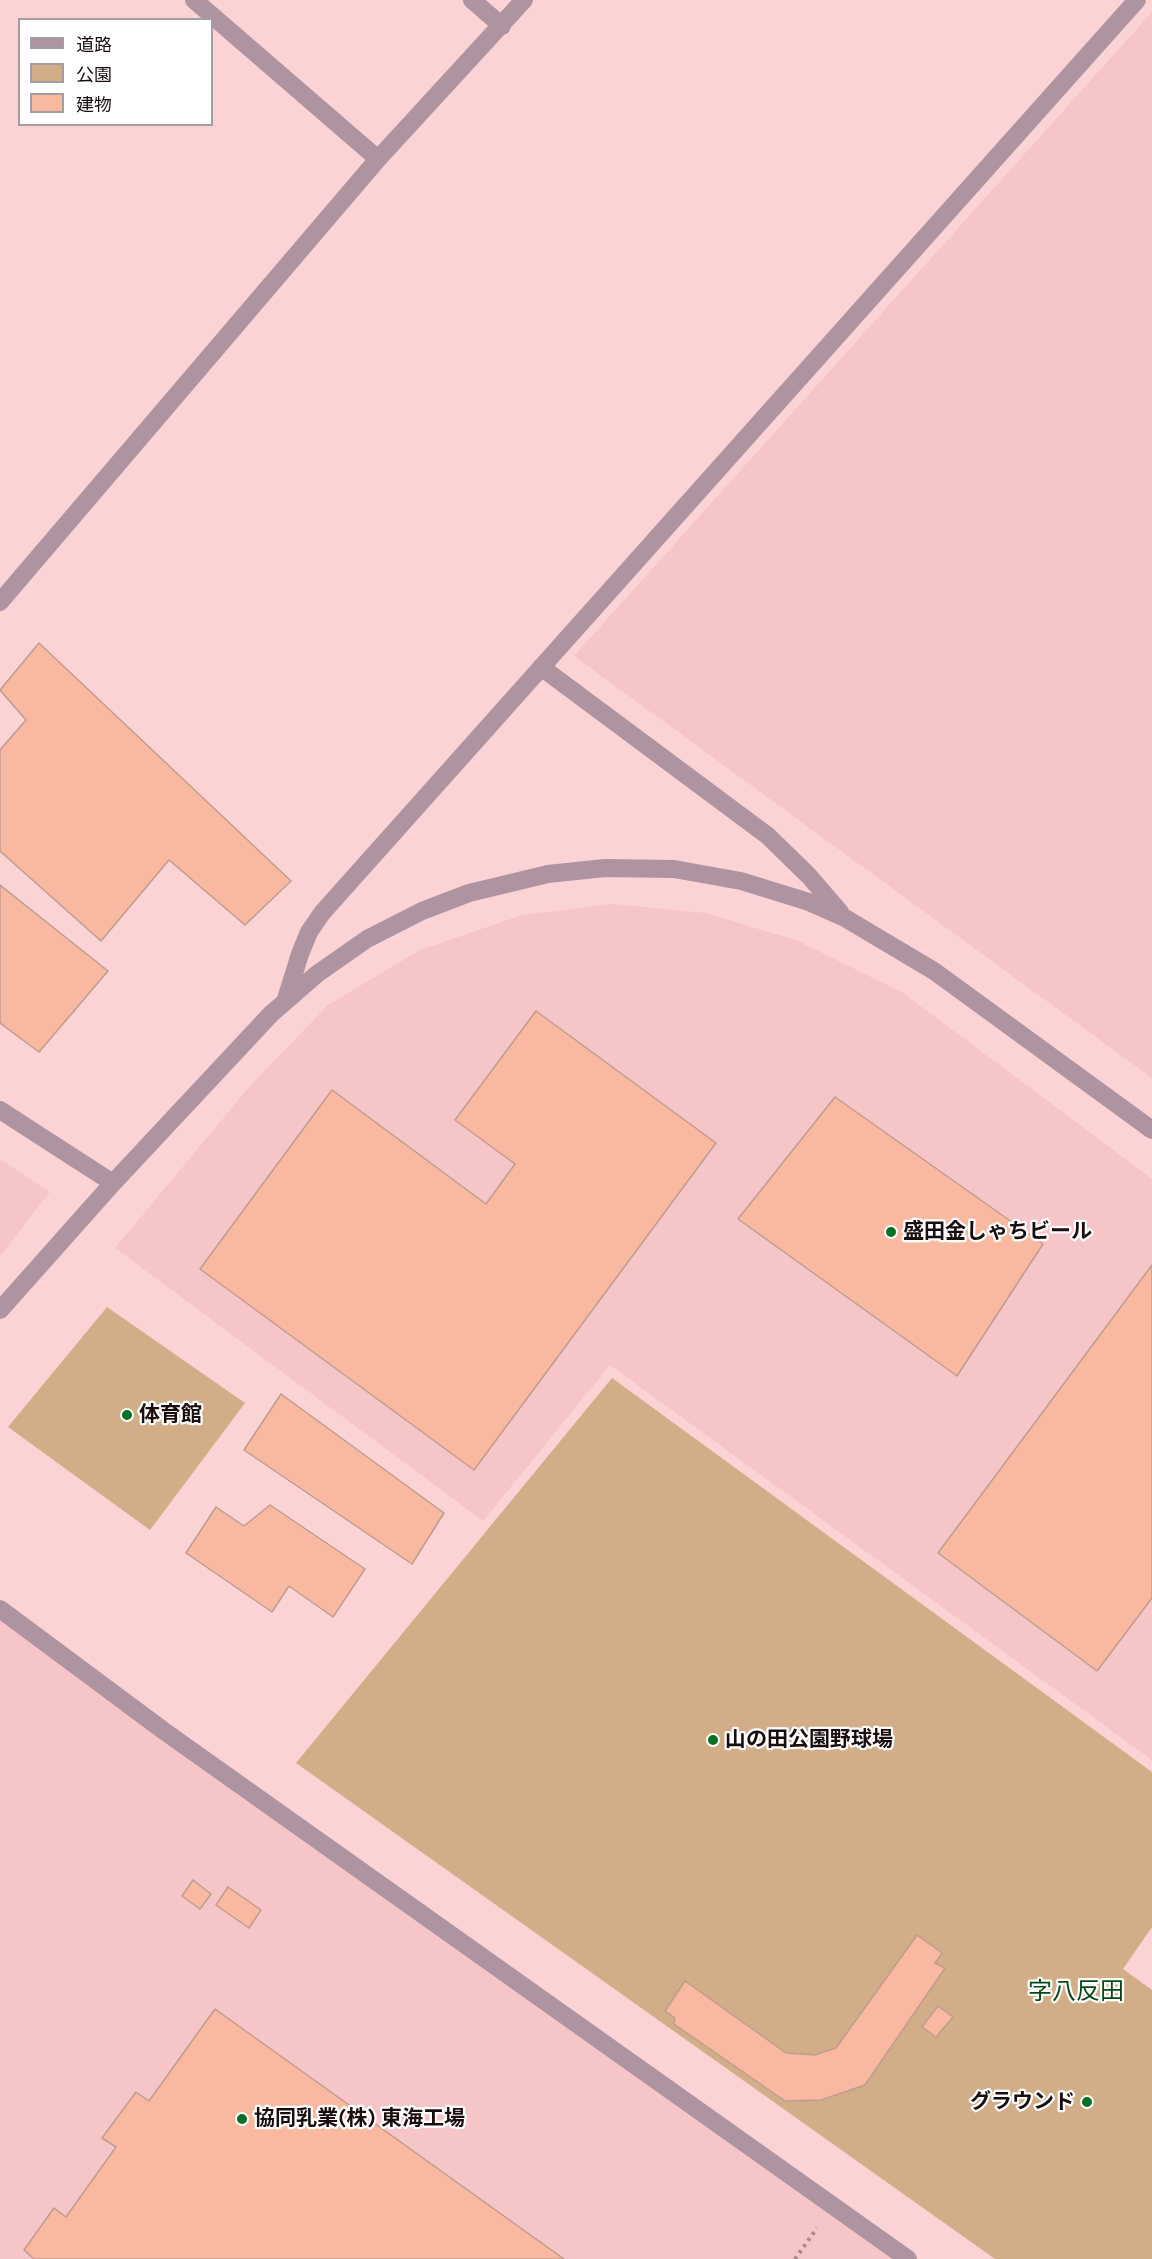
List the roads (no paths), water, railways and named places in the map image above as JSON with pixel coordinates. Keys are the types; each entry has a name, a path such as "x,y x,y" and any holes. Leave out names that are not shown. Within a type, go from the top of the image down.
{"street":[{"path":"194,0 378,159"},
{"path":"472,0 502,26"},
{"path":"0,602 378,159 524,0"},
{"path":"286,1000 300,954 309,933 322,913 1137,0"},
{"path":"541,667 768,836 809,876 845,918"},
{"path":"0,1310 113,1183 286,1000 333,961 402,920 469,892 548,874 627,868 709,873 775,890 845,918 934,971 1152,1130"},
{"path":"0,1110 113,1183"},
{"path":"0,1609 164,1731 908,2259"}],"place":[{"name":"盛田金しゃちビール","path":"891,1232"},
{"name":"体育館","path":"127,1415"},
{"name":"山の田公園野球場","path":"713,1740"},
{"name":"グラウンド","path":"1087,2102"},
{"name":"協同乳業(株) 東海工場","path":"242,2119"}],"district":[{"name":"字八反田","path":"1076,1992"}]}
